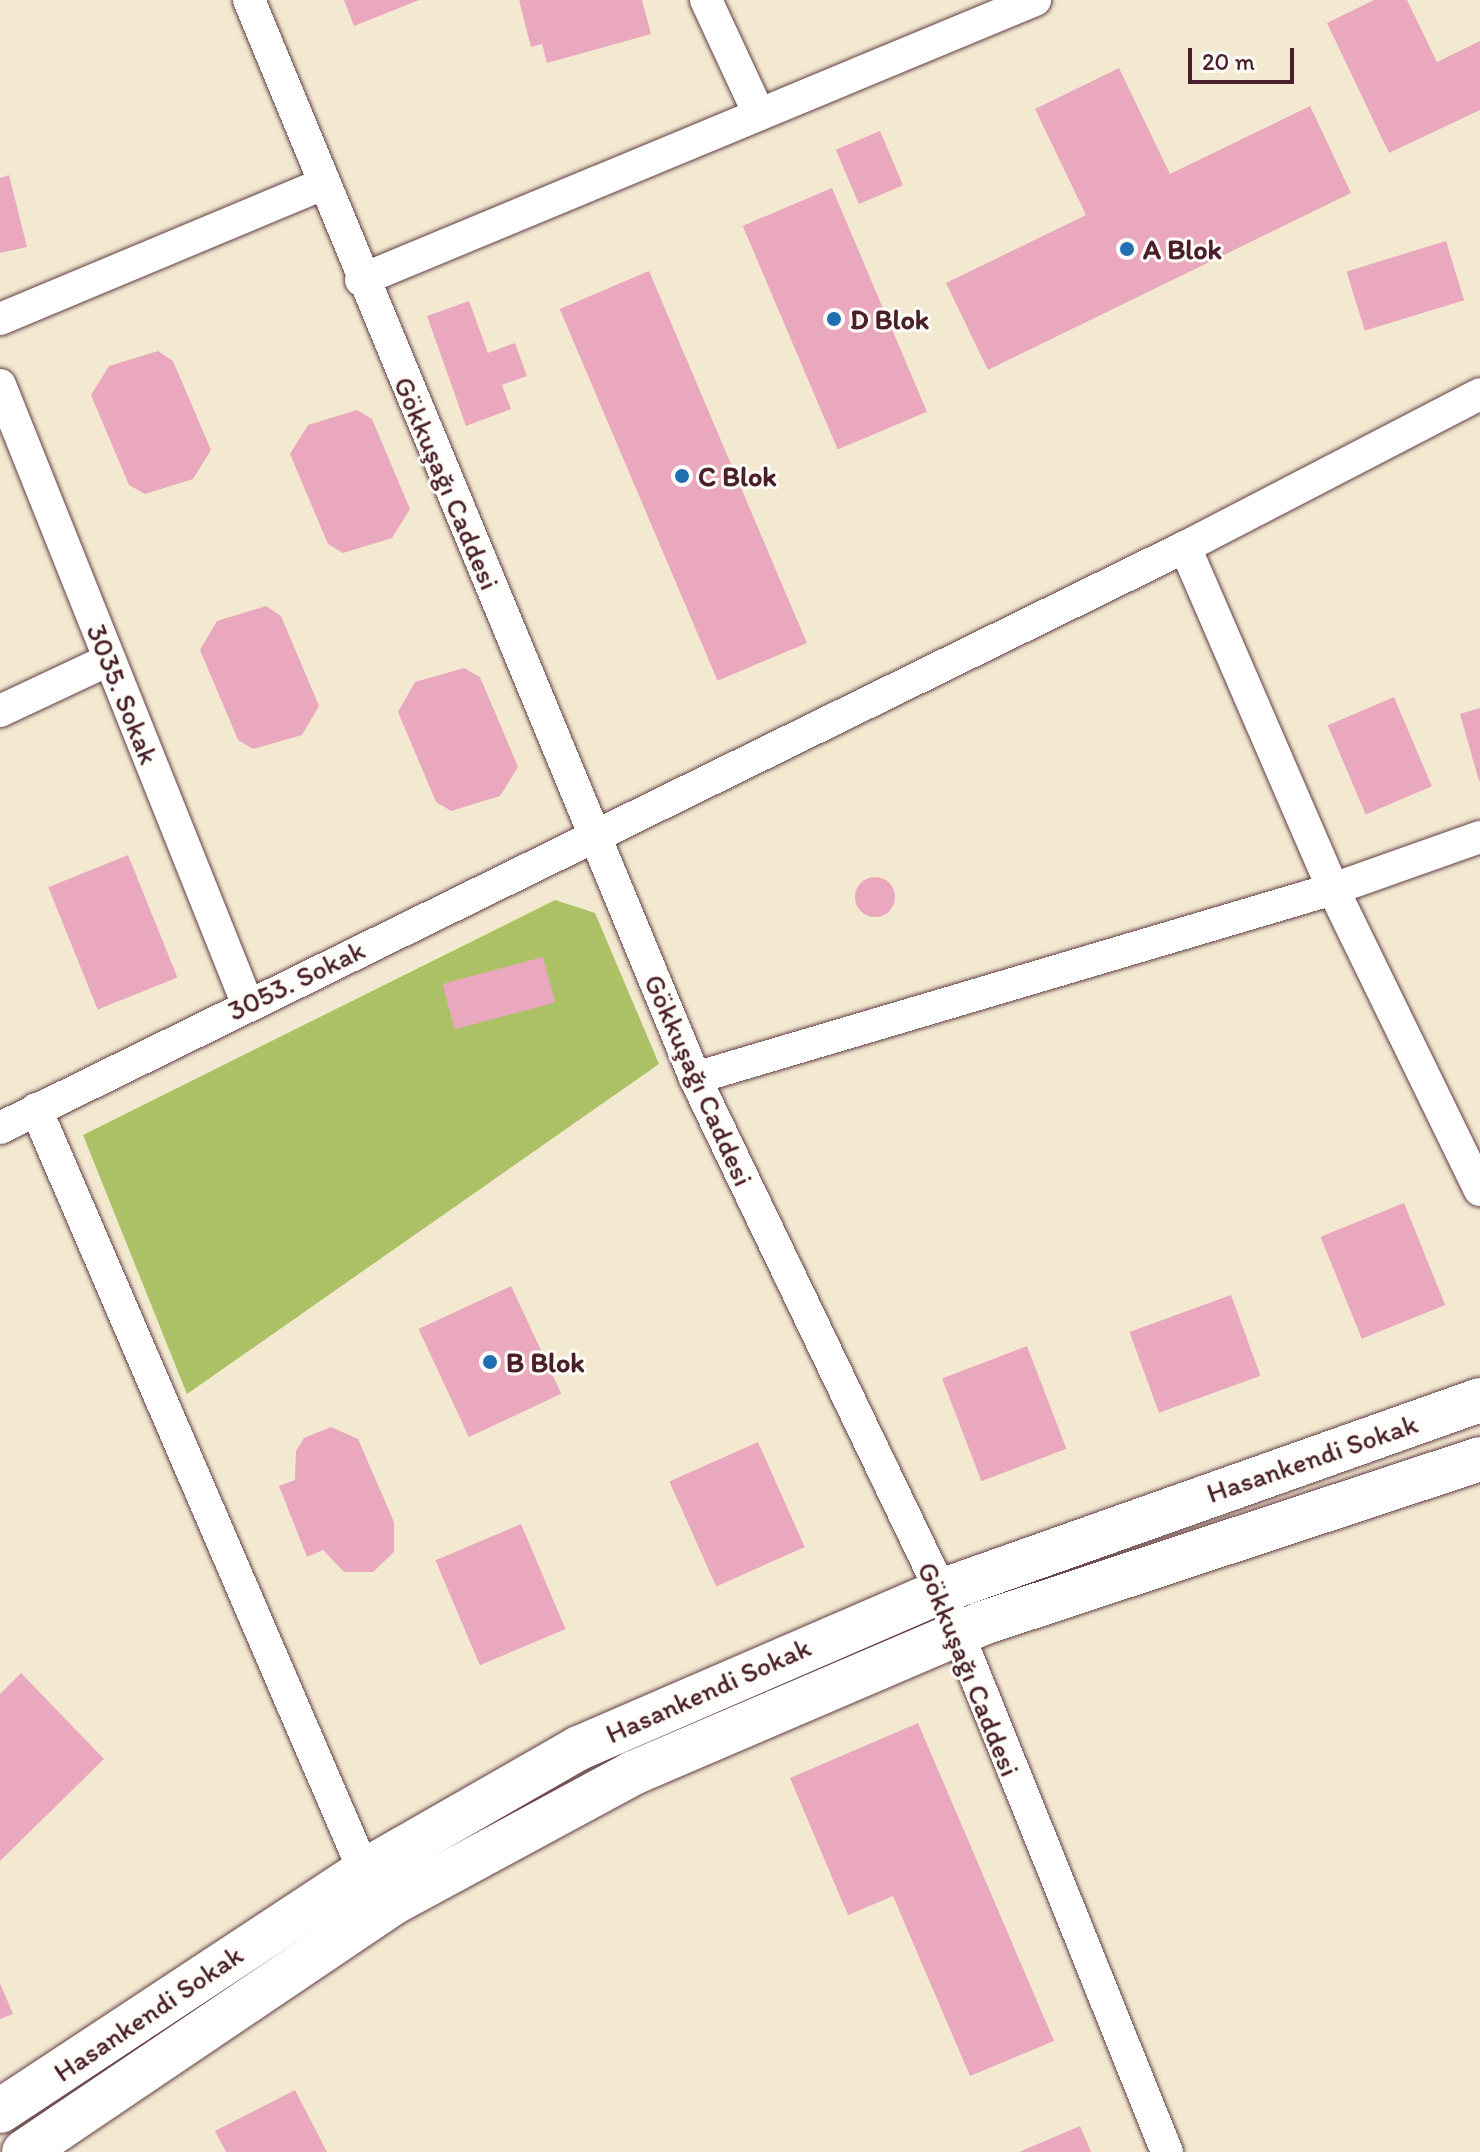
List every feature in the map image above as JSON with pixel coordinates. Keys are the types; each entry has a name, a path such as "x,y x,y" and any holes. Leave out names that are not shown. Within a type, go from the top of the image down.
{"main road":[{"name":"Hasankendi Sokak","path":"0,2111 364,1871 579,1748 941,1591 1480,1400"},
{"name":"Hasankendi Sokak","path":"24,2152 393,1903 531,1823 760,1714 956,1633 1480,1459"}],"street":[{"name":"Gökkuşağı Caddesi","path":"249,0 361,280 695,1078 941,1591 1167,2152"},
{"path":"706,0 758,112"},
{"path":"361,280 758,112 1035,0"},
{"path":"0,319 322,184"},
{"name":"3035. Sokak","path":"0,385 247,1003"},
{"name":"3053. Sokak","path":"0,1128 247,1003 595,838 1185,547 1480,394"},
{"path":"1185,547 1333,889 1480,1190"},
{"path":"0,711 109,660"},
{"path":"695,1078 1333,889 1480,837"},
{"path":"36,1109 364,1871"}],"green space":[{"path":"555,900 595,913 659,1064 187,1394 83,1135"}],"building":[{"path":"344,0 419,0 354,26"},
{"path":"519,0 642,0 651,34 547,63 542,44 531,47"},
{"path":"1374,0 1407,0 1437,62 1480,41 1480,110 1389,153 1327,23"},
{"name":"A Blok","path":"1119,68 1170,174 1310,106 1351,193 988,370 946,283 1086,215 1035,109"},
{"path":"880,131 903,185 859,204 836,150"},
{"path":"9,175 27,247 0,253 0,178"},
{"name":"D Blok","path":"832,188 927,412 838,450 743,226"},
{"path":"1446,241 1464,300 1365,331 1347,271"},
{"name":"C Blok","path":"649,271 807,643 718,681 560,309"},
{"path":"469,301 488,353 515,343 527,376 502,385 511,409 466,426 427,316"},
{"path":"158,351 173,361 211,450 193,479 145,494 129,485 91,395 109,366"},
{"path":"357,410 372,419 410,509 392,538 343,553 328,544 290,454 308,425"},
{"path":"266,606 281,616 319,706 302,735 253,749 238,740 200,650 217,621"},
{"path":"464,668 480,677 518,767 500,796 451,811 436,802 398,712 415,682"},
{"path":"1394,697 1432,786 1366,814 1328,725"},
{"path":"1480,708 1480,781 1479,781 1460,714"},
{"path":"128,855 177,977 98,1010 48,887"},
{"path":"875,877 889,883 895,897 889,911 875,917 861,911 855,897 861,883"},
{"path":"543,957 555,1002 455,1029 443,984"},
{"path":"1404,1203 1445,1305 1362,1339 1321,1237"},
{"name":"B Blok","path":"511,1286 561,1394 469,1437 419,1329"},
{"path":"1231,1295 1260,1376 1159,1413 1130,1332"},
{"path":"1027,1346 1066,1449 981,1481 942,1379"},
{"path":"331,1427 358,1439 394,1522 394,1552 373,1572 344,1572 323,1550 307,1557 279,1486 295,1480 296,1451 304,1438"},
{"path":"758,1442 805,1547 716,1587 669,1481"},
{"path":"521,1524 566,1629 480,1665 435,1560"},
{"path":"21,1673 104,1759 0,1861 0,1694"},
{"path":"918,1723 1054,2041 970,2076 893,1896 848,1915 790,1778"},
{"path":"0,1983 13,2014 0,2019"},
{"path":"295,2090 327,2152 226,2152 215,2131"},
{"path":"1080,2126 1091,2152 1019,2152"}],"place":[{"name":"A Blok","path":"1127,249"},
{"name":"D Blok","path":"834,319"},
{"name":"C Blok","path":"682,476"},
{"name":"B Blok","path":"490,1362"}]}
